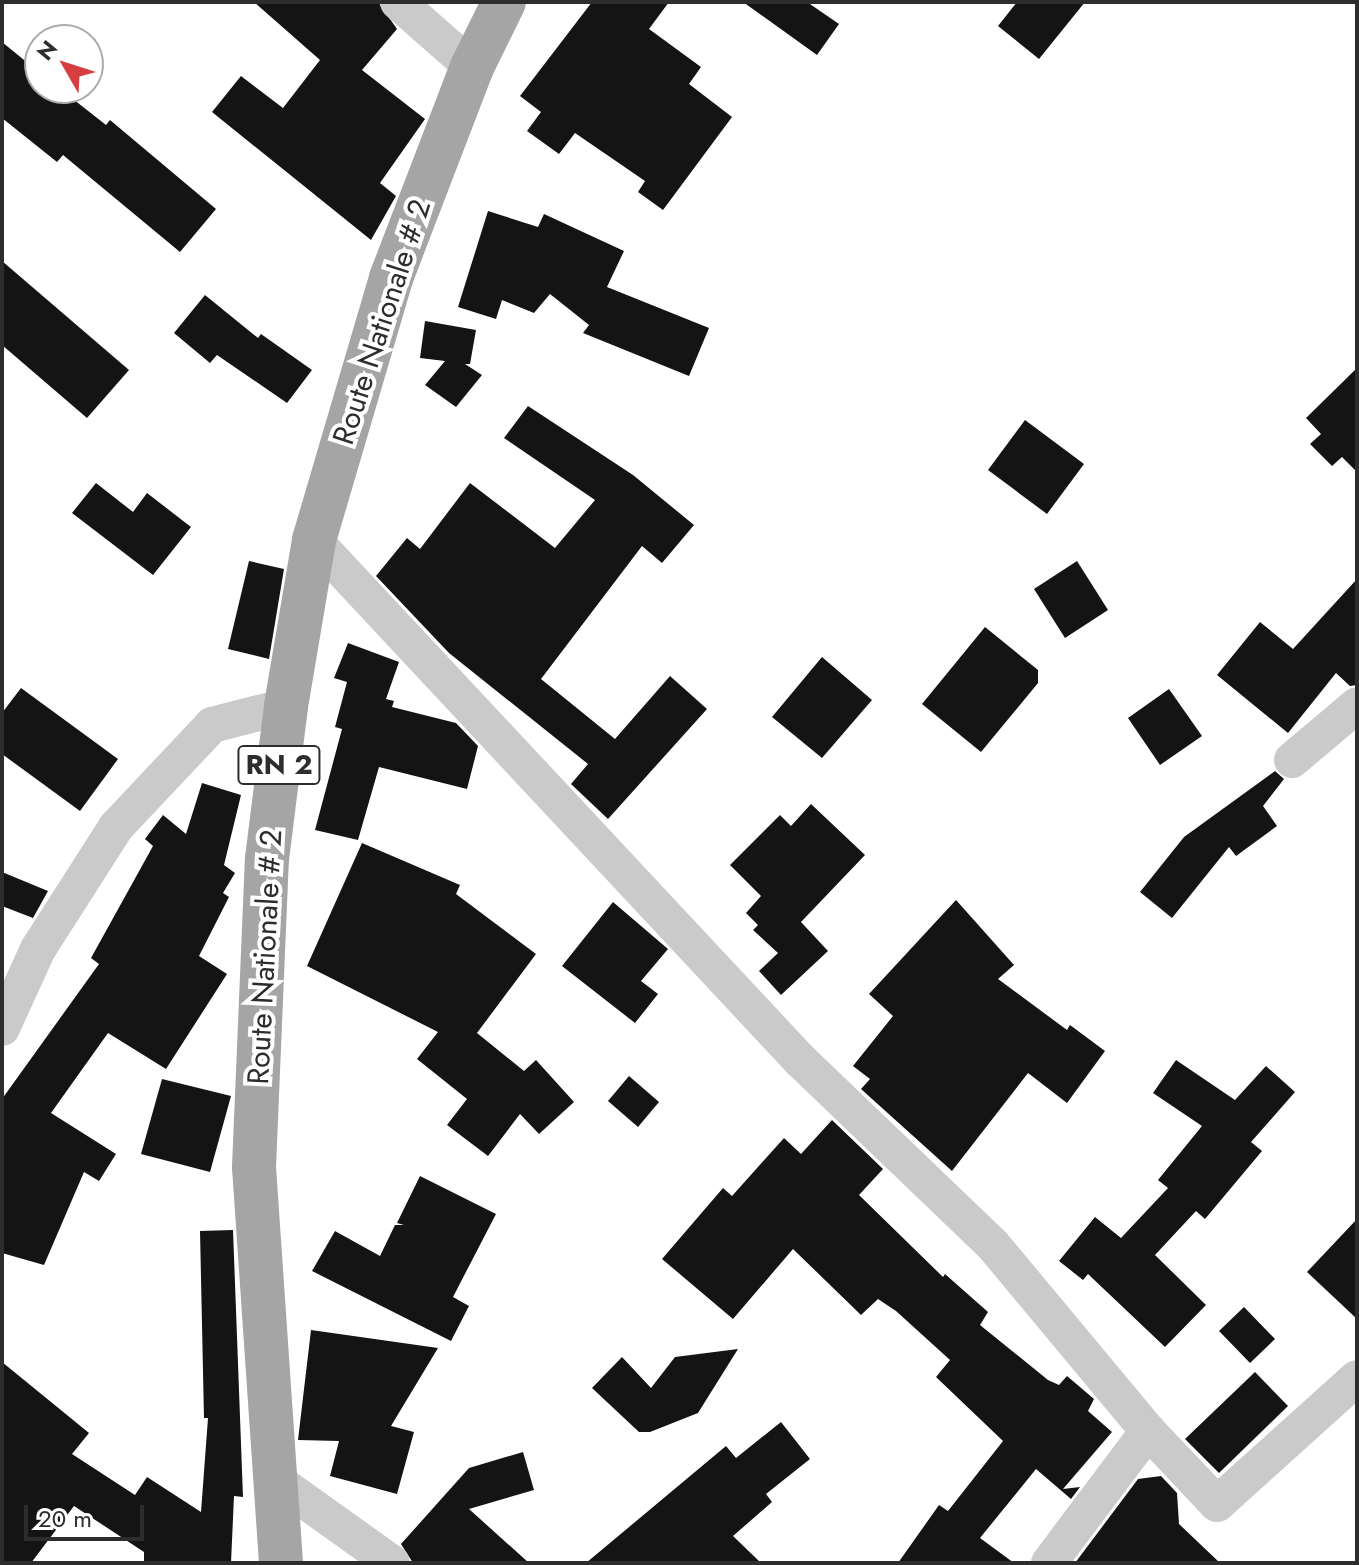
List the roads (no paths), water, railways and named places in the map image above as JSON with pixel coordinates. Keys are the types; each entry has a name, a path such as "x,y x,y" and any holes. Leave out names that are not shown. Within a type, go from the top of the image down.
{"main road":[{"name":"Route Nationale # 2","path":"281,1563 254,1167 267,859 286,706 314,540 391,278 472,67 504,2"}],"street":[{"path":"398,2 472,67"},
{"path":"314,540 800,1060 993,1245 1148,1431 1217,1504 1357,1378"},
{"path":"1292,760 1357,705"},
{"path":"2,1028 38,949 116,827 212,725 286,706"},
{"path":"1049,1563 1148,1431"},
{"path":"277,1481 392,1563"}]}
